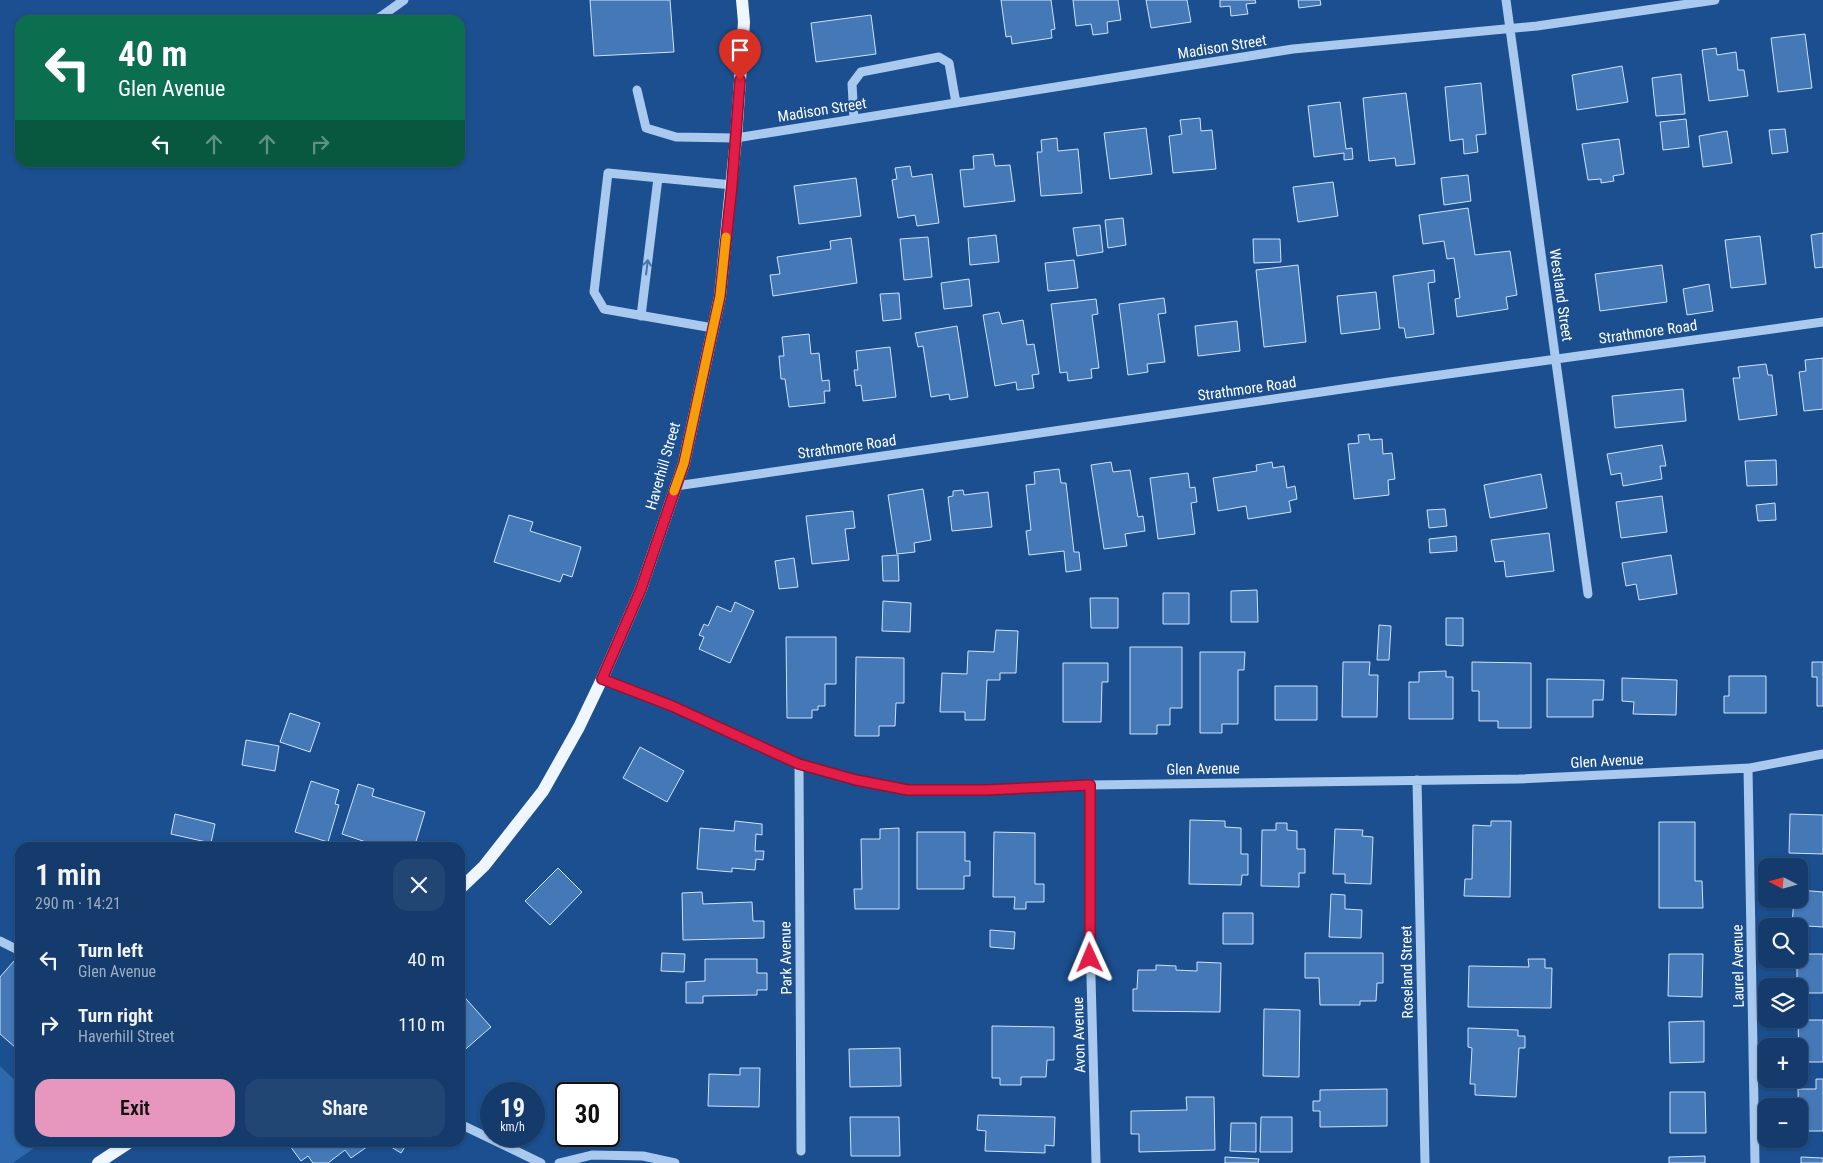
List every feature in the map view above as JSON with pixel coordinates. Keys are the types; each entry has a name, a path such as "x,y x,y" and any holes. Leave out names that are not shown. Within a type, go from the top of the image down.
{"main road":[{"name":"Haverhill Street","path":"465,884 484,866 543,791 579,727 641,589 684,463 720,296 736,138 744,22 742,0"},
{"path":"98,1163 122,1147"}],"street":[{"path":"383,15 404,0"},
{"name":"Westland Street","path":"1506,0 1588,594"},
{"name":"Madison Street","path":"637,90 646,128 676,137 736,138 1292,49 1537,26 1715,0"},
{"path":"854,119 852,84 860,72 939,57 949,62 956,103"},
{"path":"713,328 604,310 594,292 608,173 732,185"},
{"path":"641,316 658,178"},
{"name":"Strathmore Road","path":"676,486 1823,322"},
{"name":"Glen Avenue","path":"602,679 672,706 799,764 856,780 908,790 986,790 1090,785 1519,779 1748,768 1823,754"},
{"name":"Park Avenue","path":"799,764 801,1151"},
{"name":"Laurel Avenue","path":"1748,768 1755,1163"},
{"name":"Roseland Street","path":"1417,780 1425,1163"},
{"name":"Avon Avenue","path":"1090,785 1090,940 1096,1163"},
{"path":"0,941 15,948"},
{"path":"465,1126 541,1163"},
{"path":"559,1163 592,1155 643,1156 675,1163"}],"shaded area":[{"path":"0,1066 15,1080 15,1147 35,1147 13,1163 0,1163"}],"building":[{"path":"590,0 670,0 674,52 594,56"},
{"path":"1001,0 1051,0 1055,29 1051,30 1052,38 1012,44 1011,36 1006,37"},
{"path":"1073,0 1118,0 1121,20 1107,22 1108,33 1093,35 1091,24 1076,26"},
{"path":"1146,0 1187,0 1191,22 1151,28"},
{"path":"1220,0 1255,0 1256,3 1246,4 1248,14 1231,16 1230,6 1220,7"},
{"path":"1298,0 1320,0 1321,5 1299,8"},
{"path":"871,15 876,54 816,62 811,23"},
{"path":"1805,34 1812,88 1778,92 1771,38"},
{"path":"1716,48 1717,55 1736,52 1738,70 1744,70 1748,96 1709,101 1702,50"},
{"path":"1622,66 1628,102 1577,110 1572,75"},
{"path":"1681,74 1685,114 1656,116 1652,78"},
{"path":"1481,83 1486,134 1476,135 1478,152 1464,154 1463,139 1450,141 1445,87"},
{"path":"1406,93 1415,164 1396,166 1395,158 1369,161 1363,98"},
{"path":"1340,102 1346,149 1352,148 1353,159 1344,160 1344,153 1314,157 1308,106"},
{"path":"1200,118 1201,131 1212,130 1216,169 1173,173 1169,136 1182,134 1180,120"},
{"path":"1686,119 1689,147 1663,150 1660,122"},
{"path":"1146,128 1152,174 1110,179 1104,133"},
{"path":"1785,129 1788,152 1772,154 1769,130"},
{"path":"1727,131 1732,163 1703,167 1699,136"},
{"path":"1057,138 1058,151 1078,149 1082,193 1041,196 1037,152 1042,152 1041,140"},
{"path":"1619,139 1624,174 1613,176 1614,181 1601,183 1601,179 1588,180 1582,144"},
{"path":"993,154 995,166 1010,165 1015,201 964,207 960,170 974,169 973,156"},
{"path":"910,166 912,177 932,174 939,223 917,226 915,215 898,218 892,180 897,179 895,168"},
{"path":"1468,175 1471,201 1444,205 1441,178"},
{"path":"856,178 861,216 799,224 794,186"},
{"path":"1333,182 1338,216 1298,222 1293,187"},
{"path":"1468,208 1475,255 1510,251 1517,295 1506,297 1508,309 1457,317 1455,299 1460,298 1454,258 1447,259 1444,241 1423,244 1419,215"},
{"path":"1123,218 1126,245 1108,248 1105,220"},
{"path":"1100,225 1103,252 1077,256 1073,228"},
{"path":"1823,233 1823,267 1815,268 1811,235"},
{"path":"996,235 999,262 970,265 968,238"},
{"path":"1760,236 1766,284 1731,288 1725,240"},
{"path":"928,237 932,277 904,280 900,239"},
{"path":"851,238 857,283 773,296 770,275 780,274 777,257 831,249 830,241"},
{"path":"1253,239 1280,239 1281,262 1254,263"},
{"path":"1074,260 1078,288 1048,291 1045,263"},
{"path":"1298,265 1306,342 1264,347 1256,270"},
{"path":"1662,265 1667,302 1600,311 1595,274"},
{"path":"1434,270 1435,282 1428,283 1434,334 1406,338 1404,328 1399,328 1393,276"},
{"path":"969,279 972,306 944,309 941,283"},
{"path":"1709,284 1713,311 1687,315 1683,289"},
{"path":"1376,292 1380,329 1341,334 1337,296"},
{"path":"899,293 901,319 883,321 880,294"},
{"path":"1164,298 1166,313 1158,314 1165,362 1147,364 1148,372 1128,375 1119,304"},
{"path":"1096,299 1098,314 1092,315 1099,368 1091,369 1092,378 1068,381 1067,372 1060,373 1051,304"},
{"path":"999,312 1002,324 1023,320 1027,345 1034,344 1039,374 1032,375 1034,388 1017,390 1016,382 995,386 983,315"},
{"path":"1237,321 1240,351 1198,356 1195,326"},
{"path":"957,326 968,397 950,400 949,394 931,397 923,346 918,347 915,333"},
{"path":"809,334 811,354 819,353 822,381 829,380 830,391 824,391 825,403 789,407 785,379 781,379 779,356 784,356 782,337"},
{"path":"890,347 896,397 863,401 861,385 856,386 854,370 858,370 856,351"},
{"path":"1823,358 1823,409 1804,411 1799,372 1806,371 1805,360"},
{"path":"1766,364 1768,375 1772,375 1777,415 1739,420 1733,378 1740,378 1738,367"},
{"path":"1683,389 1686,421 1615,428 1612,396"},
{"path":"1369,434 1370,440 1382,439 1383,454 1392,453 1395,479 1388,480 1389,495 1354,499 1348,444 1359,443 1358,435"},
{"path":"1662,445 1666,466 1660,466 1662,479 1623,486 1621,473 1611,475 1607,454"},
{"path":"1776,460 1777,485 1747,486 1745,461"},
{"path":"1111,462 1113,472 1130,470 1138,517 1143,516 1145,531 1125,534 1127,546 1104,549 1091,465"},
{"path":"1272,462 1273,468 1284,466 1287,488 1295,486 1297,499 1289,501 1291,512 1248,519 1246,506 1218,511 1213,478 1257,471 1256,465"},
{"path":"1059,469 1061,483 1066,483 1074,552 1079,552 1081,570 1066,572 1064,551 1029,555 1026,531 1031,530 1026,485 1035,484 1034,472"},
{"path":"1188,473 1190,488 1195,487 1197,502 1191,503 1195,534 1158,539 1150,478"},
{"path":"1541,474 1547,508 1490,518 1484,485"},
{"path":"923,489 931,540 914,543 915,552 897,554 888,495"},
{"path":"963,490 964,495 988,492 992,527 952,531 948,497 953,496 953,491"},
{"path":"1662,496 1667,532 1621,538 1616,502"},
{"path":"1775,503 1776,520 1758,521 1756,505"},
{"path":"1445,509 1447,526 1429,528 1427,510"},
{"path":"853,511 855,528 845,529 849,560 812,564 806,516"},
{"path":"509,515 533,522 530,531 581,547 572,577 563,574 560,582 494,562"},
{"path":"1549,533 1554,571 1506,577 1504,561 1495,562 1491,540"},
{"path":"1456,536 1457,551 1430,553 1429,539"},
{"path":"898,555 899,581 883,581 882,556"},
{"path":"1671,555 1677,594 1639,600 1636,584 1626,586 1622,563"},
{"path":"794,558 798,587 779,589 775,561"},
{"path":"1257,590 1258,622 1231,622 1231,591"},
{"path":"1163,593 1189,593 1189,624 1163,624"},
{"path":"1090,598 1118,598 1118,628 1091,628"},
{"path":"883,601 911,603 910,632 882,631"},
{"path":"735,602 754,611 730,663 699,649 704,637 699,635 704,624 708,626 717,606 731,612"},
{"path":"1446,618 1463,618 1463,646 1446,645"},
{"path":"1379,625 1391,626 1389,660 1377,660"},
{"path":"996,630 1018,631 1016,673 1000,673 1000,680 987,680 985,720 965,720 965,712 940,712 942,673 967,674 968,651 994,652"},
{"path":"786,637 836,637 836,684 825,684 825,706 818,706 818,710 812,710 812,718 787,718"},
{"path":"1130,647 1182,647 1182,708 1170,708 1170,725 1157,725 1157,734 1130,734"},
{"path":"1200,652 1245,652 1244,670 1238,670 1238,724 1222,724 1222,733 1200,733"},
{"path":"856,657 904,658 904,703 896,703 895,726 879,726 879,736 855,736"},
{"path":"1343,662 1370,662 1369,675 1378,675 1377,717 1342,717"},
{"path":"1472,662 1531,663 1531,728 1498,728 1498,721 1479,721 1479,691 1472,691"},
{"path":"1812,662 1823,662 1823,706 1817,706 1817,677 1812,677"},
{"path":"1063,663 1108,663 1108,682 1102,682 1101,722 1063,722"},
{"path":"1446,671 1446,677 1453,677 1453,719 1409,719 1409,682 1419,682 1419,672"},
{"path":"1729,676 1766,676 1766,713 1724,713 1724,696 1729,696"},
{"path":"1622,678 1677,680 1676,715 1633,714 1634,702 1622,701"},
{"path":"1547,679 1604,680 1603,700 1593,700 1593,717 1547,717"},
{"path":"1275,686 1317,686 1317,720 1275,720"},
{"path":"290,713 320,723 310,752 280,742"},
{"path":"246,740 279,746 275,771 242,765"},
{"path":"640,747 684,771 667,802 623,778"},
{"path":"311,781 339,790 335,804 339,805 328,842 295,832"},
{"path":"358,784 374,789 372,796 425,812 416,842 366,842 342,834"},
{"path":"175,814 215,824 211,842 171,834"},
{"path":"1790,814 1823,815 1823,854 1789,853"},
{"path":"1190,820 1225,821 1225,827 1241,828 1241,854 1248,854 1248,875 1242,875 1241,885 1189,884"},
{"path":"735,821 762,824 762,835 756,834 755,851 764,851 763,860 756,859 755,870 732,868 732,872 697,869 700,828 734,831"},
{"path":"1491,821 1511,821 1510,897 1464,896 1465,879 1472,879 1473,825 1491,826"},
{"path":"1659,822 1695,822 1695,881 1702,881 1703,908 1659,908"},
{"path":"1276,823 1287,823 1287,830 1297,831 1297,849 1305,849 1305,873 1299,873 1299,887 1261,886 1262,830 1276,830"},
{"path":"899,828 899,909 855,909 854,889 862,889 861,839 880,839 880,829"},
{"path":"1335,829 1363,830 1362,836 1373,837 1371,884 1345,883 1345,874 1333,874"},
{"path":"917,832 965,832 965,861 970,861 970,876 964,876 964,889 917,889"},
{"path":"994,832 1035,833 1035,884 1044,884 1044,902 1026,902 1026,909 1014,909 1015,897 993,897"},
{"path":"558,868 582,892 550,925 525,901"},
{"path":"1808,891 1823,892 1823,927 1808,926 1808,918 1793,918 1793,908 1808,908"},
{"path":"702,892 703,904 752,902 753,921 764,921 764,938 683,940 682,893"},
{"path":"1331,894 1345,895 1345,909 1362,910 1361,938 1329,937"},
{"path":"1223,913 1253,913 1253,944 1223,944"},
{"path":"990,930 1015,932 1014,949 990,947"},
{"path":"662,953 685,954 684,972 661,971"},
{"path":"1305,953 1383,953 1383,983 1377,983 1376,1001 1360,1001 1360,1005 1320,1005 1319,978 1305,978"},
{"path":"1669,954 1703,954 1702,997 1668,996"},
{"path":"1808,954 1823,954 1823,993 1808,993 1808,978 1797,978 1797,968 1808,968"},
{"path":"705,959 757,959 757,973 767,973 767,990 757,990 757,995 703,996 703,1003 686,1003 686,982 705,981"},
{"path":"1528,959 1545,959 1545,968 1552,968 1551,1008 1468,1007 1469,966 1529,967"},
{"path":"15,962 15,1047 0,1034 0,977"},
{"path":"1197,962 1221,963 1220,1012 1133,1011 1133,989 1137,989 1138,970 1156,970 1156,965 1176,966 1176,970 1197,971"},
{"path":"465,998 491,1027 465,1050"},
{"path":"1264,1009 1300,1010 1299,1077 1263,1076"},
{"path":"1808,1020 1823,1020 1823,1062 1808,1062 1808,1038 1798,1038 1798,1028 1808,1028"},
{"path":"1704,1021 1704,1062 1670,1063 1669,1022"},
{"path":"992,1026 1054,1027 1054,1060 1047,1060 1046,1077 1021,1077 1021,1085 1000,1085 1000,1078 992,1078"},
{"path":"1468,1028 1518,1030 1518,1036 1525,1036 1525,1048 1519,1048 1516,1097 1475,1095 1475,1084 1470,1084 1472,1048 1468,1047"},
{"path":"900,1048 901,1086 850,1087 849,1049"},
{"path":"740,1068 760,1068 759,1107 708,1106 709,1074 740,1075"},
{"path":"1816,1079 1823,1079 1823,1131 1808,1131 1808,1098 1798,1098 1798,1089 1816,1089"},
{"path":"1387,1089 1387,1126 1320,1127 1320,1111 1313,1111 1313,1101 1320,1101 1320,1090"},
{"path":"1670,1092 1705,1092 1706,1133 1670,1133"},
{"path":"1186,1097 1214,1097 1215,1150 1139,1152 1139,1134 1131,1134 1131,1111 1187,1110"},
{"path":"978,1115 1055,1117 1054,1146 1045,1145 1045,1153 985,1151 986,1131 977,1130"},
{"path":"850,1117 899,1117 900,1156 851,1156"},
{"path":"1261,1117 1292,1117 1292,1152 1260,1152"},
{"path":"1231,1123 1256,1123 1256,1152 1230,1151"},
{"path":"291,1147 367,1147 351,1158 345,1150 328,1163 313,1163 308,1156 301,1161"},
{"path":"391,1147 405,1147 401,1153"},
{"path":"1705,1156 1705,1163 1669,1163 1669,1157"},
{"path":"1225,1157 1259,1159 1258,1163 1225,1163"},
{"path":"1801,1157 1823,1158 1823,1163 1801,1163"}],"slow traffic":[{"path":"674,491 684,463 720,296 726,237"}],"route":[{"path":"740,80 732,185 720,296 684,463 641,589 602,679 672,706 799,764 856,780 908,790 986,790 1090,785 1090,958"}]}
